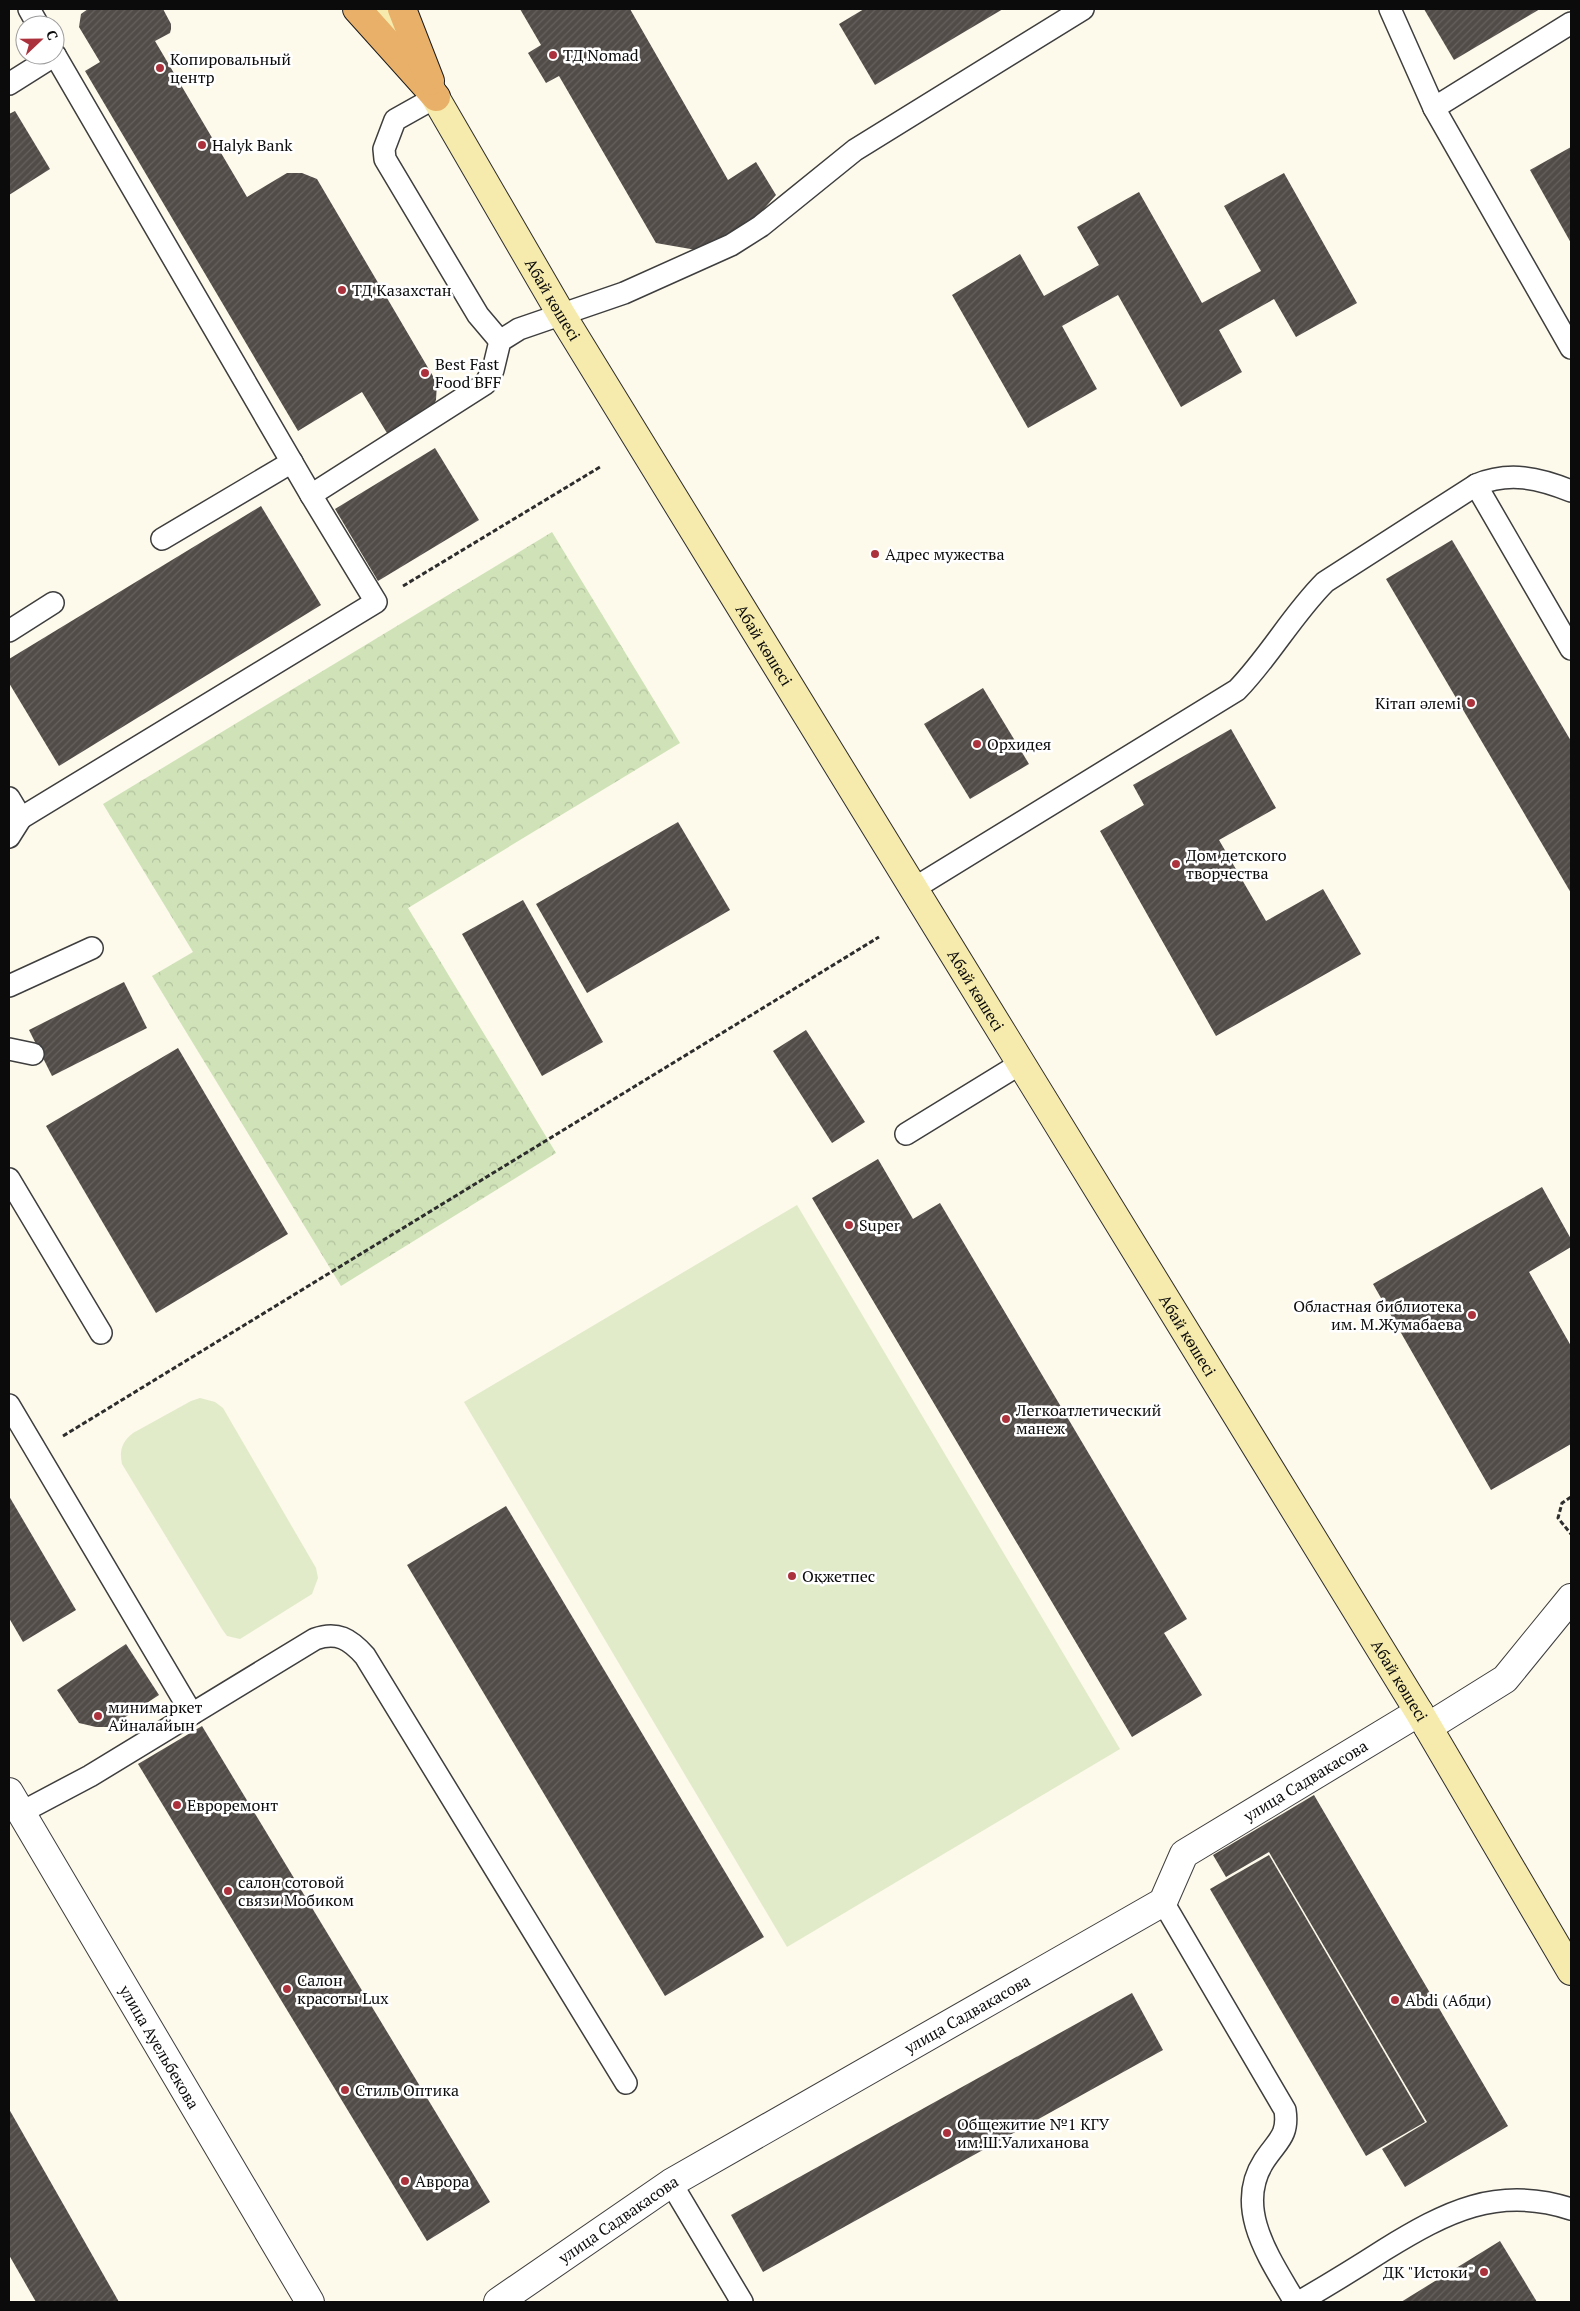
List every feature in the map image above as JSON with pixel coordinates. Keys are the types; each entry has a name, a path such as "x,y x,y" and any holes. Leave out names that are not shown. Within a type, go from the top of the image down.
{"highway":[{"path":"357,9 436,97"},
{"path":"402,9 436,97"}],"main road":[{"name":"Абай көшесі","path":"384,9 561,314 1424,1719 1571,1971"}],"street":[{"name":"улица Садвакасова","path":"498,2302 671,2183 1163,1902 1184,1854 1424,1719 1505,1679 1571,1598"},
{"name":"улица Ауельбекова","path":"15,1802 310,2302"}],"lane":[{"path":"311,495 485,384 493,370 500,341 518,329 624,293 731,245 761,226 855,150 1083,9"},
{"path":"1390,9 1434,108 1571,348"},
{"path":"1434,108 1571,24"},
{"path":"9,84 39,65"},
{"path":"9,838 20,818 376,602 311,495 61,65"},
{"path":"436,97 396,120 384,149 385,159 478,315 500,341"},
{"path":"162,539 292,462"},
{"path":"913,889 1238,690 1259,668 1306,601 1325,582 1476,485 1490,479 1527,477 1571,491"},
{"path":"1476,485 1571,649"},
{"path":"9,630 53,603"},
{"path":"9,798 20,818"},
{"path":"9,986 92,948"},
{"path":"9,1049 33,1054"},
{"path":"906,1134 1020,1064"},
{"path":"9,1179 100,1333"},
{"path":"9,1405 192,1714"},
{"path":"15,1802 90,1776 315,1639 328,1634 342,1636 355,1644 365,1656 626,2083"},
{"path":"1163,1902 1285,2110 1287,2123 1283,2136 1264,2160 1255,2177 1252,2196 1253,2215 1260,2238 1295,2302"},
{"path":"671,2183 742,2302"},
{"path":"1299,2302 1426,2224 1448,2213 1489,2201 1508,2200 1541,2202 1571,2209"}],"path":[{"path":"376,602 600,467"},
{"path":"37,1452 879,937"},
{"path":"1571,1497 1562,1502 1558,1518 1571,1534"}],"green space":[{"path":"552,532 680,743 408,908 556,1153 341,1286 152,976 193,952 103,804"},
{"name":"Оқжетпес","path":"797,1205 1120,1749 787,1947 464,1402"},
{"path":"200,1398 215,1402 223,1408 316,1568 318,1578 312,1594 240,1639 227,1636 222,1629 122,1464 121,1459 122,1447 133,1433 191,1401"}],"building":[{"path":"88,9 163,9 171,24 170,33 155,41 247,197 287,173 302,173 317,179 437,383 436,400 429,414 390,438 362,392 298,431 85,71 100,62 79,27 81,14"},
{"path":"520,9 630,9 728,180 756,162 776,195 748,227 702,251 656,243 559,76 546,83 528,53 541,45"},
{"path":"864,9 1003,9 875,85 839,24"},
{"path":"1424,9 1540,9 1454,60"},
{"path":"15,111 50,169 9,195 9,114"},
{"path":"1571,147 1571,243 1530,170"},
{"path":"1284,173 1357,303 1296,337 1274,299 1219,330 1242,372 1181,407 1118,295 1062,326 1097,389 1028,428 952,295 1020,254 1044,296 1099,265 1077,227 1139,192 1202,303 1261,271 1224,206"},
{"path":"435,448 479,520 378,581 335,509"},
{"path":"261,506 321,605 59,766 9,683 9,659"},
{"path":"1452,540 1571,741 1571,893 1386,579"},
{"name":"Орхидея","path":"983,688 1029,764 970,799 924,724"},
{"name":"Дом детского творчества","path":"1231,729 1276,808 1219,840 1266,921 1323,889 1361,954 1216,1036 1100,831 1144,805 1133,785"},
{"path":"678,822 730,910 587,993 536,904"},
{"path":"523,900 603,1042 542,1076 462,934"},
{"path":"124,982 147,1028 52,1076 29,1030"},
{"path":"806,1030 865,1122 832,1143 773,1051"},
{"path":"178,1048 288,1234 156,1313 46,1126"},
{"name":"Легкоатлетический манеж","path":"878,1159 913,1219 940,1203 1187,1619 1164,1633 1202,1695 1132,1737 812,1198"},
{"name":"Областная библиотека им. М.Жумабаева","path":"1542,1187 1571,1239 1571,1247 1529,1272 1571,1346 1571,1444 1491,1490 1373,1284"},
{"path":"9,1496 76,1610 23,1642 9,1618"},
{"path":"506,1506 764,1937 665,1996 407,1565"},
{"path":"126,1644 159,1695 110,1727 96,1727 79,1723 57,1690"},
{"path":"202,1726 490,2202 427,2241 138,1764"},
{"name":"Abdi (Абди)","path":"1314,1795 1508,2126 1405,2187 1382,2149 1427,2122 1269,1852 1226,1877 1213,1855"},
{"path":"1269,1855 1425,2122 1366,2156 1210,1889"},
{"name":"Общежитие №1 КГУ им.Ш.Уалиханова","path":"1132,1993 1163,2050 763,2272 731,2215"},
{"path":"9,2109 119,2302 36,2302 9,2255"},
{"name":"ДК \"Истоки\"","path":"1500,2241 1537,2302 1401,2302"}],"place":[{"name":"ТД Nomad","path":"553,55"},
{"name":"Копировальный центр","path":"160,68"},
{"name":"Halyk Bank","path":"202,145"},
{"name":"ТД Казахстан","path":"342,290"},
{"name":"Best Fast Food BFF","path":"425,373"},
{"name":"Адрес мужества","path":"875,554"},
{"name":"Кітап әлемі","path":"1471,703"},
{"name":"Орхидея","path":"977,744"},
{"name":"Дом детского творчества","path":"1176,864"},
{"name":"Super","path":"849,1225"},
{"name":"Областная библиотека им. М.Жумабаева","path":"1472,1315"},
{"name":"Легкоатлетический манеж","path":"1006,1419"},
{"name":"Оқжетпес","path":"792,1576"},
{"name":"минимаркет Айналайын","path":"98,1716"},
{"name":"Евроремонт","path":"177,1805"},
{"name":"салон сотовой связи Мобиком","path":"228,1891"},
{"name":"Салон красоты Lux","path":"287,1989"},
{"name":"Abdi (Абди)","path":"1395,2000"},
{"name":"Стиль Оптика","path":"345,2090"},
{"name":"Общежитие №1 КГУ им.Ш.Уалиханова","path":"947,2133"},
{"name":"Аврора","path":"405,2181"},
{"name":"ДК \"Истоки\"","path":"1484,2272"}]}
